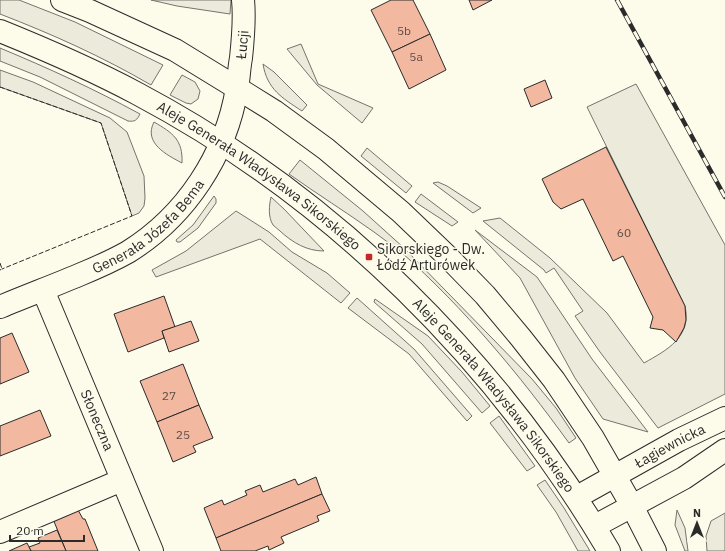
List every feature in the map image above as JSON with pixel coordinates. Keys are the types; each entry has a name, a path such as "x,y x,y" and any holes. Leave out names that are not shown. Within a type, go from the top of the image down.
{"main road":[{"path":"62,0 90,11 175,50 237,88 292,124 350,169 401,212 449,258 503,316 554,380 593,438 632,506 655,551"},
{"name":"Łucji","path":"237,88 242,40 243,0"},
{"name":"Aleje Generała Władysława Sikorskiego","path":"0,31 58,55 140,95 221,144 272,178 327,220 411,296 465,352 501,394 543,449 595,526"},
{"name":"Generała Józefa Bema","path":"0,307 109,262 153,235 174,216 192,195 221,144 226,132 237,88"},
{"name":"Słoneczna","path":"43,290 152,551"},
{"name":"Łagiewnicka","path":"577,498 692,433 725,418"},
{"path":"609,551 595,526 684,478 725,450"},
{"path":"0,532 122,480"}],"shaded area":[{"path":"0,0 19,0 75,22 163,65 151,85 77,46 0,14"},
{"path":"151,0 231,0 230,14 177,6"},
{"path":"301,44 318,84 373,108 362,123 317,85 287,49"},
{"path":"0,48 71,79 140,114 136,120 128,121 40,77 0,61"},
{"path":"263,64 274,72 307,105 302,111 276,92 268,80"},
{"path":"0,70 33,82 110,118 127,132 144,176 144,206 139,213 132,216 101,123 0,87"},
{"path":"182,75 195,82 200,91 198,99 191,104 170,95"},
{"path":"636,84 725,245 725,394 658,428 600,352 575,316 583,311 554,268 546,273 483,221 500,218 550,258 607,313 644,363 661,353 676,341 685,326 685,306 587,107"},
{"path":"154,122 176,138 181,148 182,163 164,152 154,142 151,129"},
{"path":"367,148 412,186 406,193 361,156"},
{"path":"300,160 363,211 404,248 532,379 556,408 576,438 569,443 511,367 469,319 425,274 401,252 289,174"},
{"path":"438,182 447,186 481,208 473,213 433,183"},
{"path":"421,194 458,222 452,226 415,202"},
{"path":"214,196 216,203 198,228 180,242 177,242 176,240 193,225"},
{"path":"271,197 324,251 312,250 300,246 273,225 270,219 269,211"},
{"path":"236,211 269,232 292,252 327,273 350,293 341,303 260,239 156,277 152,270 186,251"},
{"path":"475,230 537,277 592,359 648,432 603,419 575,378 520,278"},
{"path":"357,298 414,349 472,416 467,421 409,354 348,308"},
{"path":"375,299 428,336 462,372 490,406 482,413 422,344 374,302"},
{"path":"499,416 535,466 527,471 490,423"},
{"path":"545,480 590,551 578,551 556,512 537,485"},
{"path":"677,510 685,528 688,551 685,551 675,525"},
{"path":"725,513 725,551 707,551 706,536 711,521"}],"building":[{"path":"391,0 413,0 430,34 392,52 371,10"},
{"path":"469,0 492,0 473,10"},
{"path":"430,34 446,70 409,89 392,52"},
{"path":"545,80 552,98 531,107 524,89"},
{"path":"606,147 685,306 686,320 684,328 676,342 663,330 650,328 653,317 623,256 613,261 583,199 561,209 553,202 542,179"},
{"path":"164,296 175,327 162,331 164,338 128,352 114,314"},
{"path":"191,321 199,341 169,352 162,331"},
{"path":"12,333 29,372 0,384 0,338"},
{"path":"183,364 199,405 157,422 140,381"},
{"path":"199,405 213,438 193,446 196,452 173,462 157,422"},
{"path":"40,410 51,436 0,456 0,426"},
{"path":"316,477 322,494 216,538 204,508 222,500 224,505 247,495 245,491 260,485 263,492 295,479 298,485"},
{"path":"322,494 330,511 317,516 319,521 281,537 284,543 269,550 268,546 255,551 221,551 216,538"},
{"path":"78,510 83,519 85,519 98,551 66,551 53,519"},
{"path":"57,530 66,551 31,551 29,547 40,543 38,538"},
{"path":"27,543 31,551 9,551"}],"railway":[{"path":"617,0 725,197"}],"fence":[{"path":"0,87 101,123 132,216 2,269"},
{"path":"0,263 2,269 0,270"}],"place":[{"name":"Sikorskiego - Dw. Łódź Arturówek","path":"369,257"}]}
